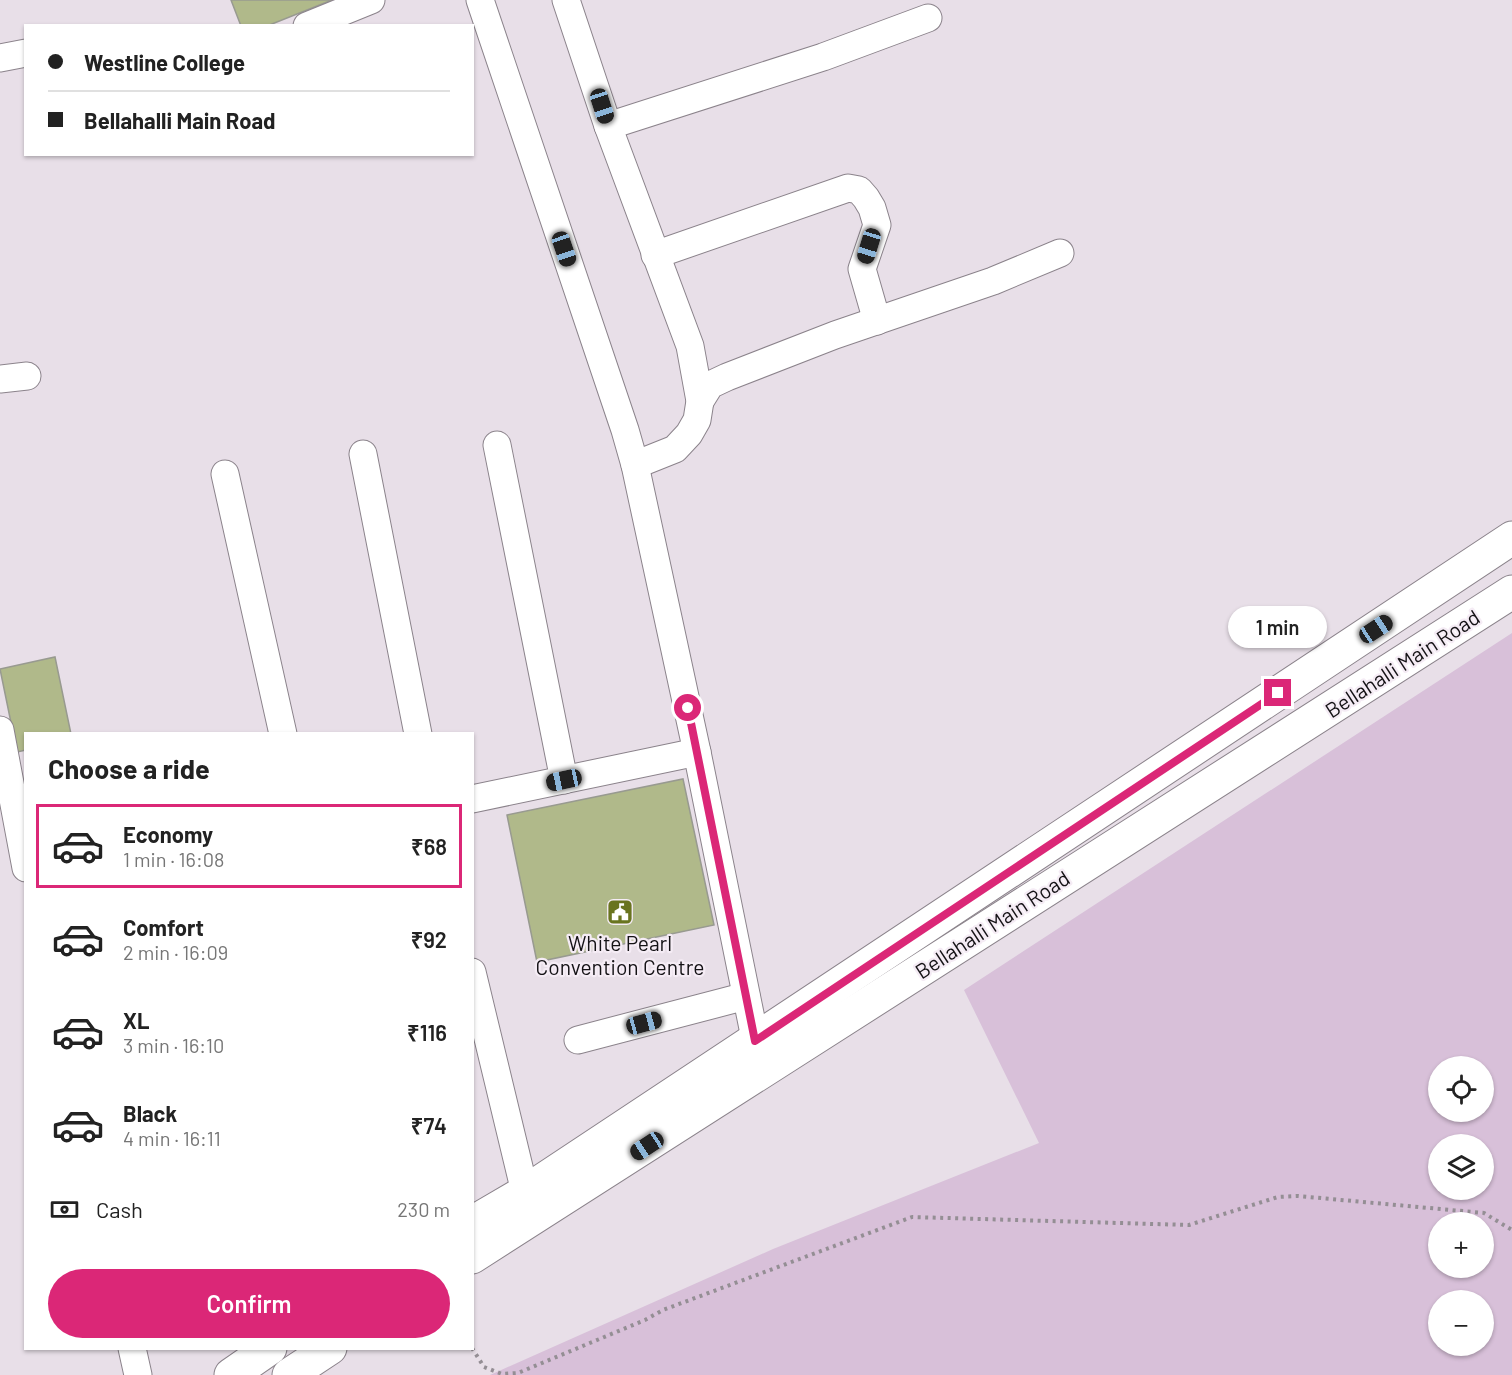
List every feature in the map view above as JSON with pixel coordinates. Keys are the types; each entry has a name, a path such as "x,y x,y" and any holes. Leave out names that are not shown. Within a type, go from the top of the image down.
{"main road":[{"name":"Bellahalli Main Road","path":"474,1256 759,1056 1512,538"},
{"name":"Bellahalli Main Road","path":"474,1222 759,1056 1512,592"},
{"path":"231,1375 267,1350"},
{"path":"289,1375 327,1350"}],"street":[{"path":"312,24 371,0"},
{"path":"480,0 622,418 635,465 759,1056"},
{"path":"572,2 608,126 690,346 700,401 697,420 675,449 635,465"},
{"path":"608,126 823,57 928,18"},
{"path":"0,58 24,53"},
{"path":"655,255 848,188 859,190 872,208 876,225 862,269 877,321"},
{"path":"700,401 710,385 727,377 993,281 1060,254"},
{"path":"0,379 27,375"},
{"path":"497,444 564,780"},
{"path":"363,454 418,732"},
{"path":"225,474 283,732"},
{"path":"0,730 24,857"},
{"path":"474,799 697,752"},
{"path":"474,980 525,1192"},
{"path":"578,1040 746,996"},
{"path":"132,1350 138,1375"}],"path":[{"path":"473,1350 484,1367 502,1374 518,1373 645,1320 663,1310 912,1217 1189,1225 1278,1197 1298,1196 1484,1213 1512,1230"}],"shaded area":[{"path":"1512,633 1512,1375 490,1375 773,1249 1039,1143 964,990"}],"building":[{"path":"231,0 332,0 272,24 240,24"},
{"path":"55,657 71,732 24,732 24,750 17,752 0,669"},
{"path":"683,779 714,925 537,962 507,815"}],"place":[{"name":"White Pearl Convention Centre","path":"620,912"}],"route":[{"path":"688,708 755,1041 1278,693"}]}
